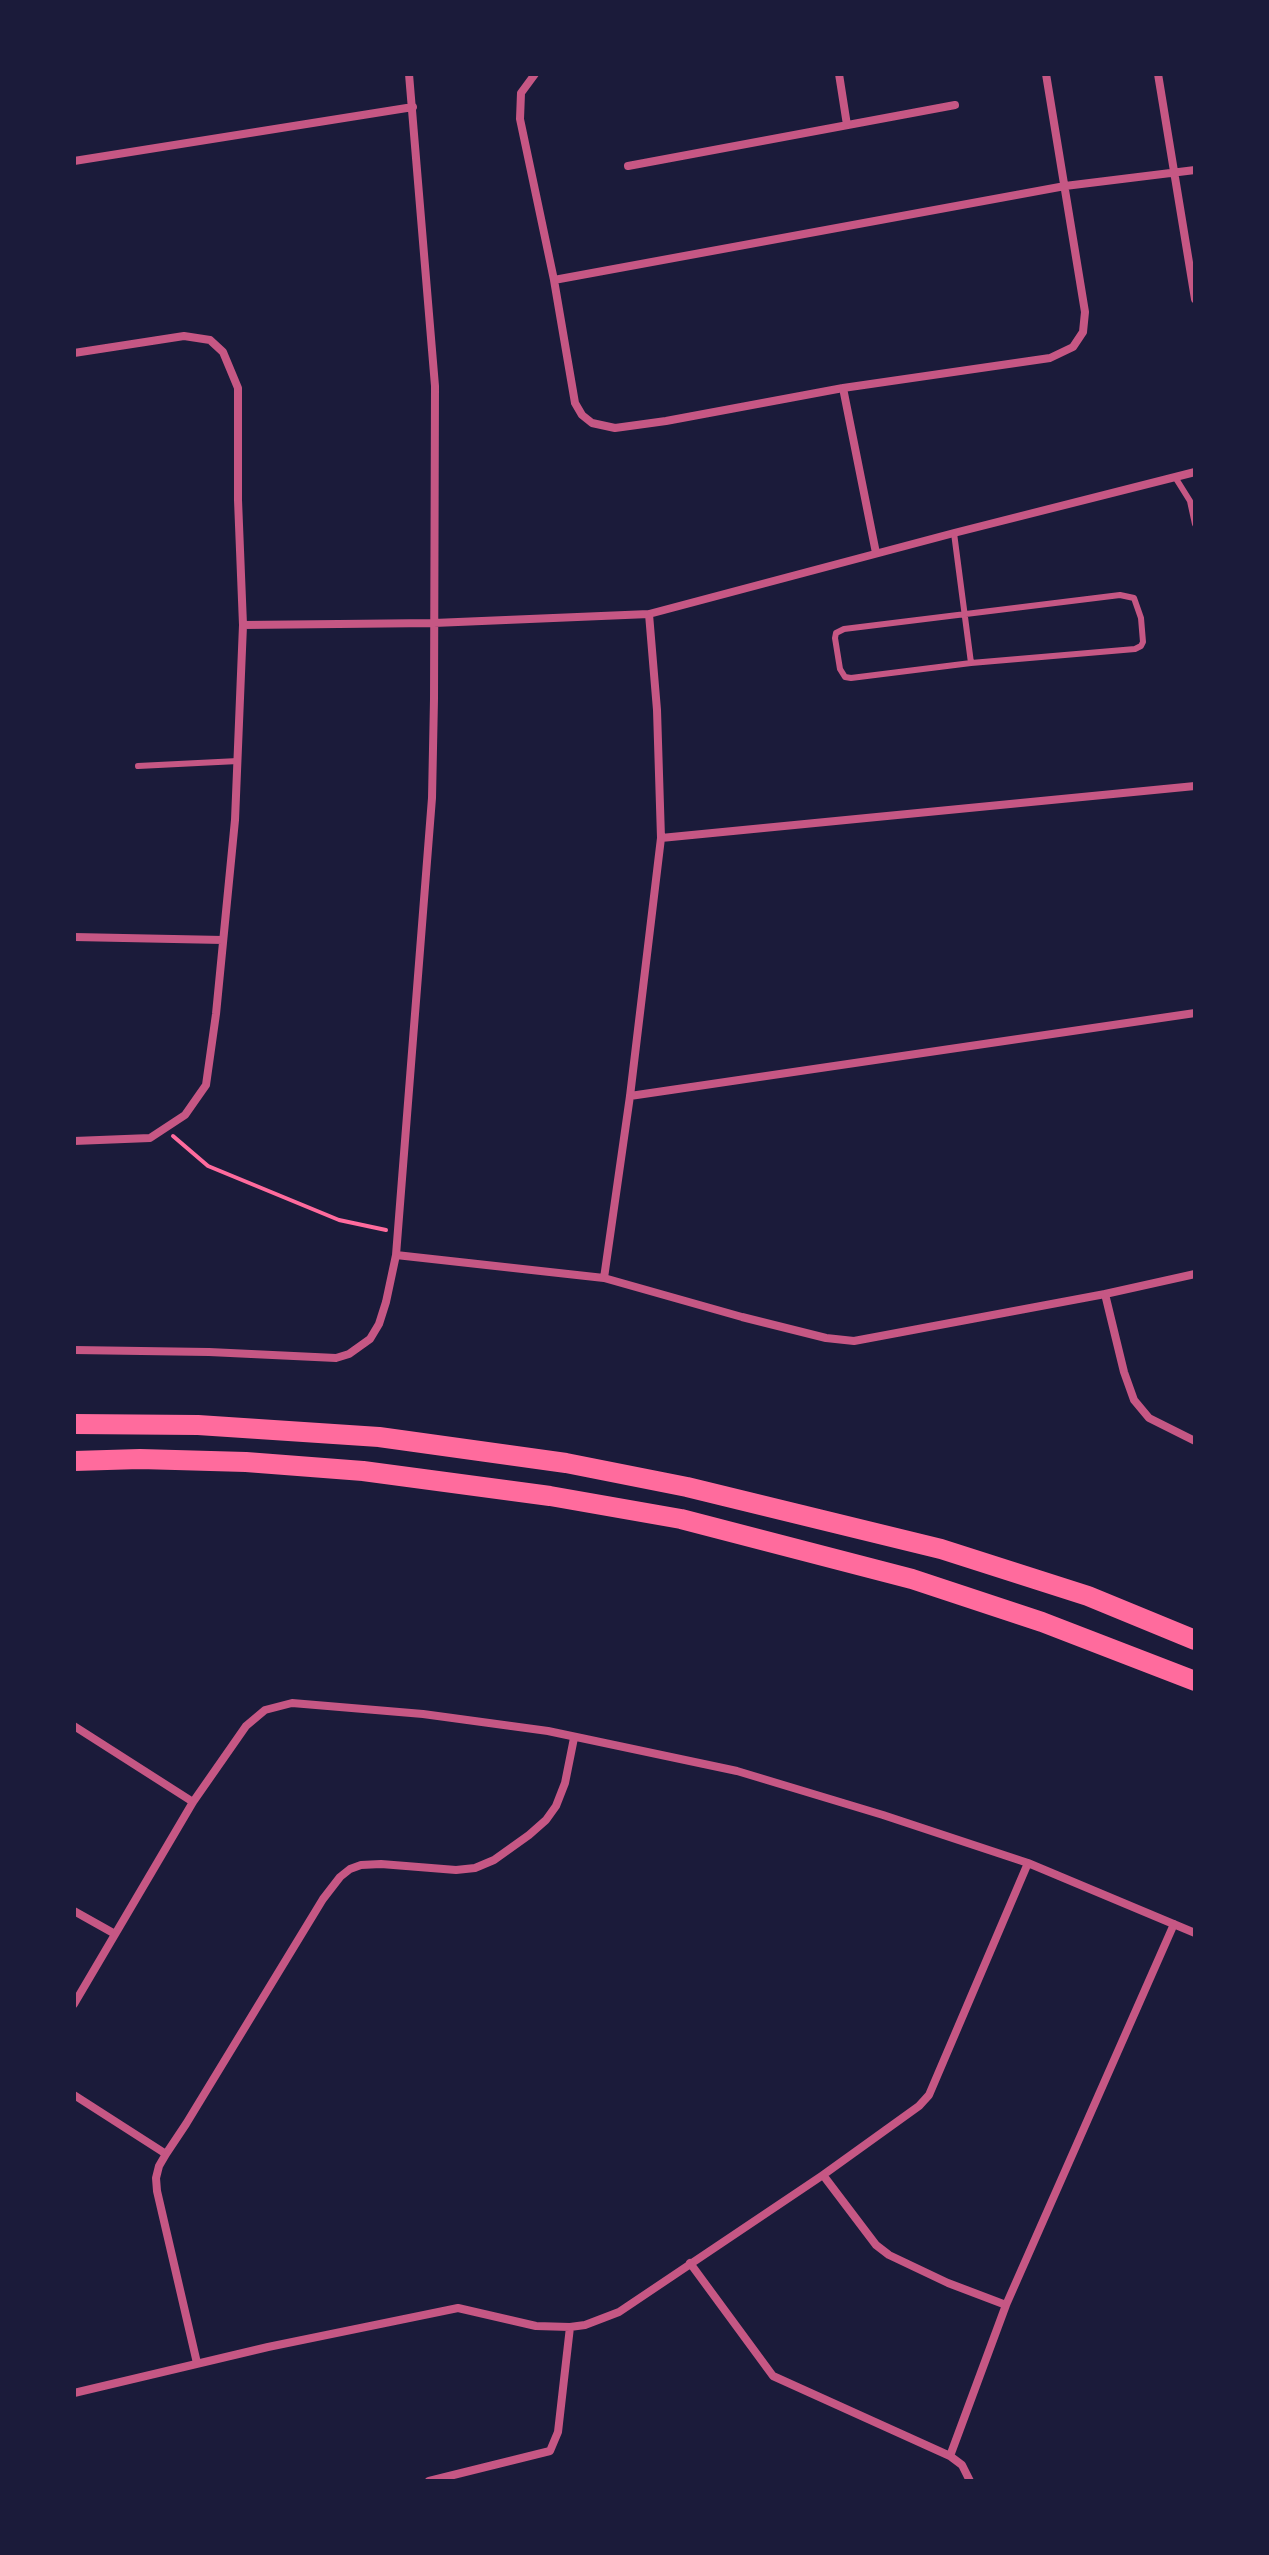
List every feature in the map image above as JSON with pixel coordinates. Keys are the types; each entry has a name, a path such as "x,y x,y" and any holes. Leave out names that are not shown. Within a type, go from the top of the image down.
{"main road":[{"path":"74,1424 198,1425 320,1431 566,1463 672,1484 941,1549 1088,1596 1195,1640"},
{"path":"74,1461 246,1462 363,1471 550,1496 681,1519 912,1579 1042,1622 1195,1681"}],"street":[{"path":"74,1350 330,1358 349,1354 365,1343 379,1324 386,1302 396,1255 432,798 435,386 409,74"},
{"path":"535,74 521,93 520,119 554,280 575,403 582,415 592,423 615,428 843,388 1050,358 1073,347 1083,332 1085,312 1046,74"},
{"path":"839,74 847,125"},
{"path":"1158,74 1195,299"},
{"path":"628,166 955,105"},
{"path":"74,161 413,107"},
{"path":"554,280 1065,186 1195,170"},
{"path":"74,353 184,336 210,340 223,352 238,388 243,625 235,820 206,1085 185,1115 150,1138 74,1141"},
{"path":"843,388 876,553"},
{"path":"243,625 434,623 649,614 1195,472"},
{"path":"604,1278 630,1096 661,838 657,710 649,614"},
{"path":"661,838 1195,786"},
{"path":"74,937 223,940"},
{"path":"630,1096 1195,1013"},
{"path":"396,1255 604,1278 742,1317 826,1338 854,1341 1195,1274"},
{"path":"1105,1294 1134,1400 1142,1412 1157,1424 1195,1441"},
{"path":"74,2004 193,1802 246,1726 265,1710 281,1704 423,1714 548,1731 737,1771 1028,1863 1195,1933"},
{"path":"74,1726 193,1802"},
{"path":"197,2363 157,2191 156,2178 166,2154 323,1899 340,1877 361,1865 456,1870 475,1868 494,1860 529,1835 556,1806 565,1783 574,1738"},
{"path":"74,2393 197,2363 458,2308 536,2326 570,2327 585,2325 619,2312 823,2175 919,2106 929,2095 1028,1863"},
{"path":"74,1911 115,1934"},
{"path":"950,2456 1006,2305 1174,1924"},
{"path":"74,2095 166,2154"},
{"path":"823,2175 876,2245 889,2255 1006,2305"},
{"path":"690,2263 773,2376 950,2456 962,2465 970,2481"},
{"path":"429,2481 550,2451 558,2432 570,2327"}],"lane":[{"path":"1175,477 1190,501 1195,524"},
{"path":"954,533 971,663"},
{"path":"1120,595 1134,598 1141,618 1143,642 1135,649 971,663 845,677 836,633 844,629 1120,595"},
{"path":"138,766 238,761"}],"path":[{"path":"166,1129 208,1166 339,1220 397,1232"}]}
